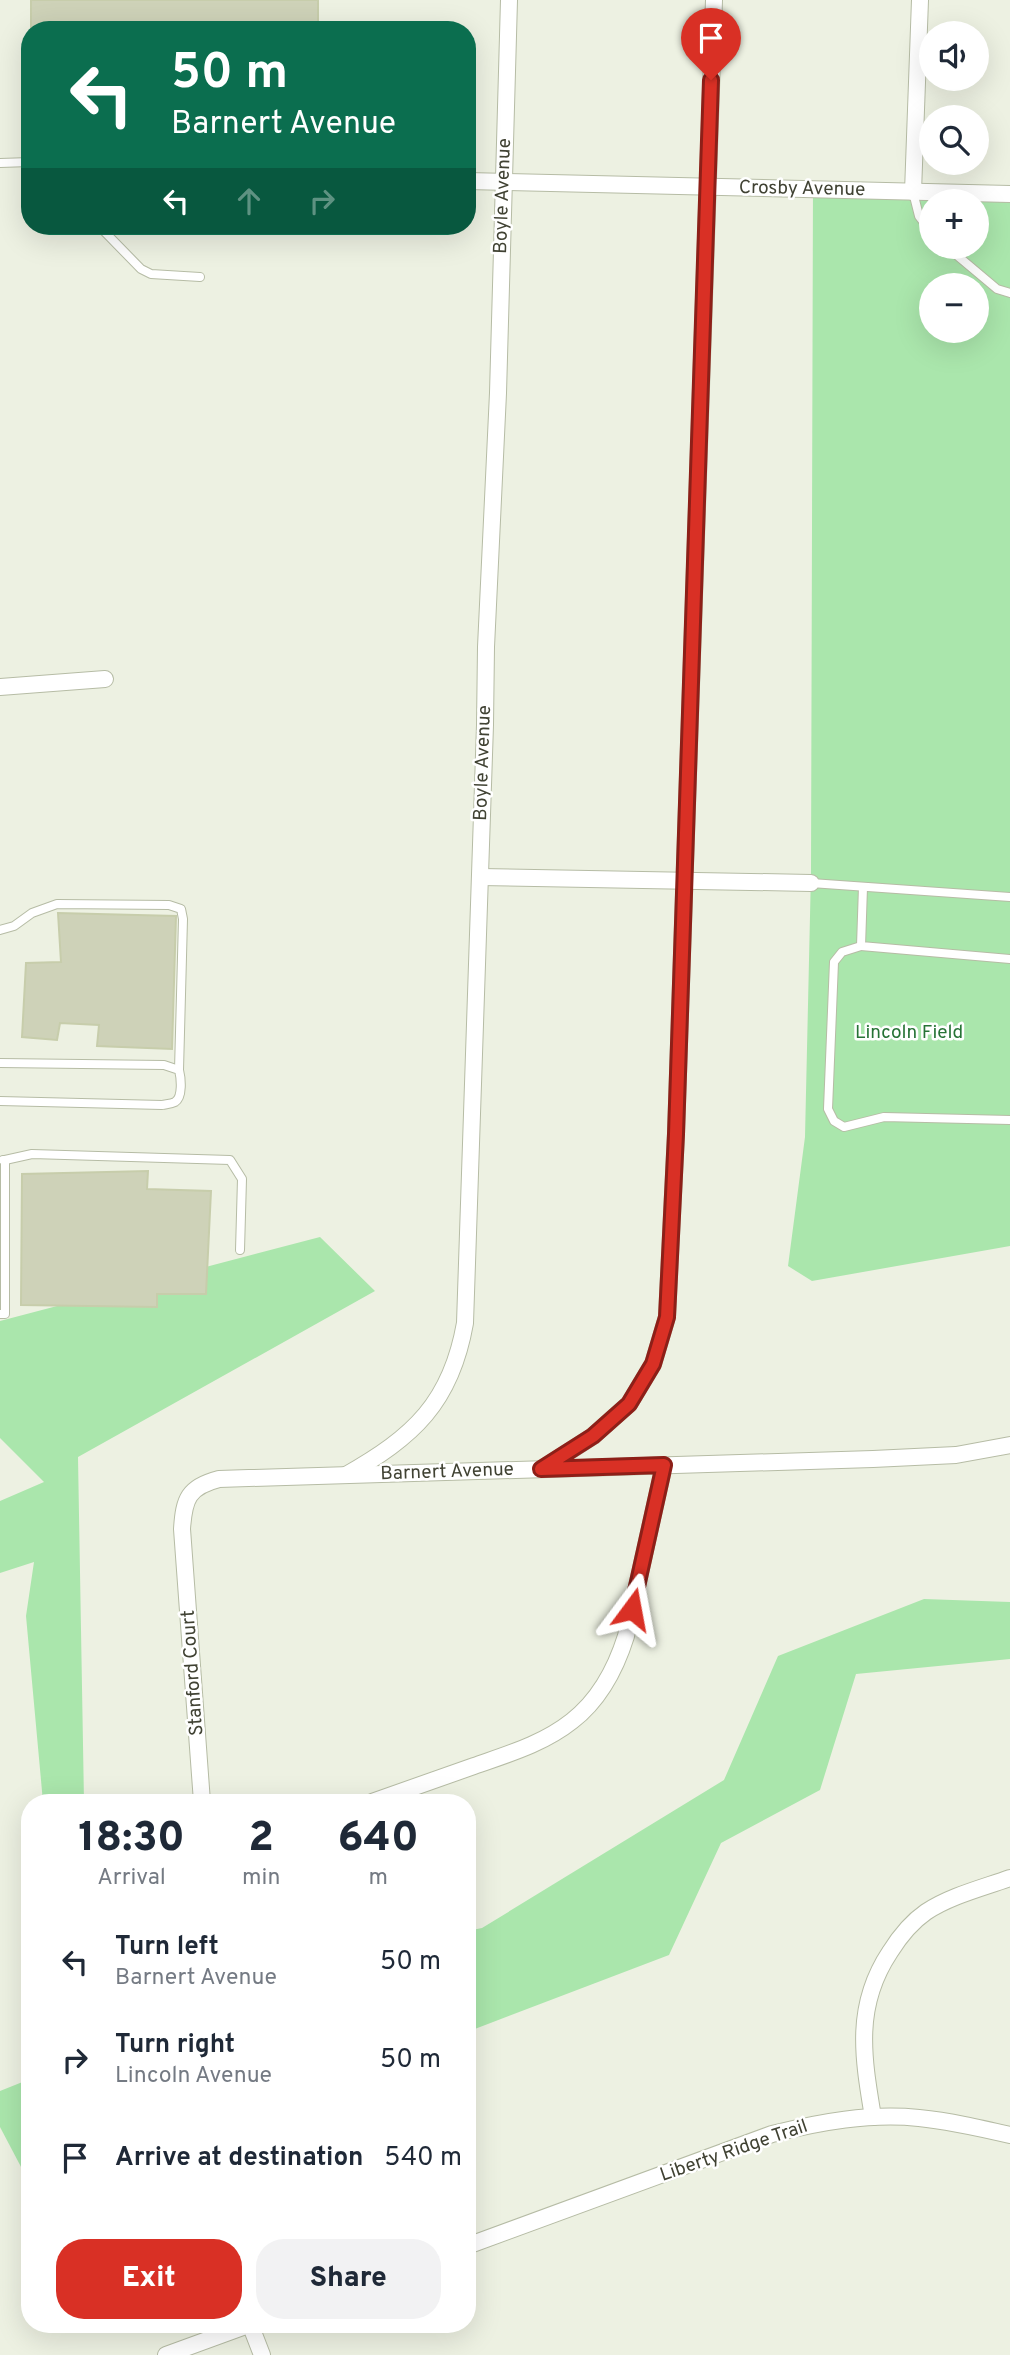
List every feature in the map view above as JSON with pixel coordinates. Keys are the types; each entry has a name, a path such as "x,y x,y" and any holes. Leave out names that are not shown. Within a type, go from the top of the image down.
{"street":[{"name":"Boyle Avenue","path":"346,1475 377,1458 421,1422 446,1387 460,1349 465,1323 509,0"},
{"path":"541,1469 593,1436 629,1404 653,1364 667,1317 685,881 714,0"},
{"path":"913,192 920,0"},
{"name":"Crosby Avenue","path":"476,181 1010,194"},
{"path":"0,687 105,679"},
{"path":"480,877 811,883"},
{"name":"Barnert Avenue","path":"183,1543 183,1508 190,1492 204,1483 219,1479 956,1455 1010,1445"},
{"path":"394,1794 531,1745 571,1722 585,1708 609,1677 626,1636 664,1465"},
{"name":"Stanford Court","path":"183,1543 201,1794"},
{"path":"873,2117 863,2062 864,2028 872,1982 884,1960 912,1923 926,1912 942,1903 1010,1878"},
{"name":"Liberty Ridge Trail","path":"476,2243 772,2134 813,2124 873,2117 917,2118 958,2123 1010,2135"},
{"path":"166,2355 226,2333"},
{"path":"254,2333 262,2355"}],"lane":[{"path":"0,163 21,162"},
{"path":"913,192 919,216"},
{"path":"108,235 141,270 151,274 200,277"},
{"path":"961,259 997,289 1010,293"},
{"path":"811,883 1010,897"},
{"path":"861,946 863,887"},
{"path":"0,930 14,926 32,913 57,904 169,905 181,909 183,919 179,1098 175,1102 162,1105 0,1101"},
{"path":"1010,959 861,946 842,952 834,962 828,1109 834,1121 844,1127 884,1117 1010,1120"},
{"path":"0,1063 164,1065 179,1070"},
{"path":"0,1314 5,1314 3,1160 32,1154 230,1160 242,1179 240,1250"}],"green space":[{"name":"Lincoln Field","path":"813,182 1010,189 1010,1246 812,1281 788,1266 805,1137 811,872"},
{"path":"320,1237 375,1291 78,1457 84,1794 42,1794 26,1616 34,1562 0,1573 0,1501 44,1482 0,1438 0,1321"},
{"path":"924,1599 1010,1602 1010,1659 856,1674 820,1790 721,1843 669,1955 476,2029 476,1929 724,1780 778,1656"},
{"path":"21,2083 21,2167 0,2127 0,2091"}],"building":[{"path":"31,0 318,0 318,21 31,21"},
{"path":"58,913 176,916 172,1049 97,1046 99,1025 60,1023 57,1040 22,1037 26,963 61,962"},
{"path":"148,1171 147,1189 211,1191 206,1294 157,1294 157,1307 21,1305 22,1174"}],"route":[{"path":"632,1609 664,1465 541,1469 593,1436 629,1404 653,1364 667,1317 676,1134 711,80"}]}
